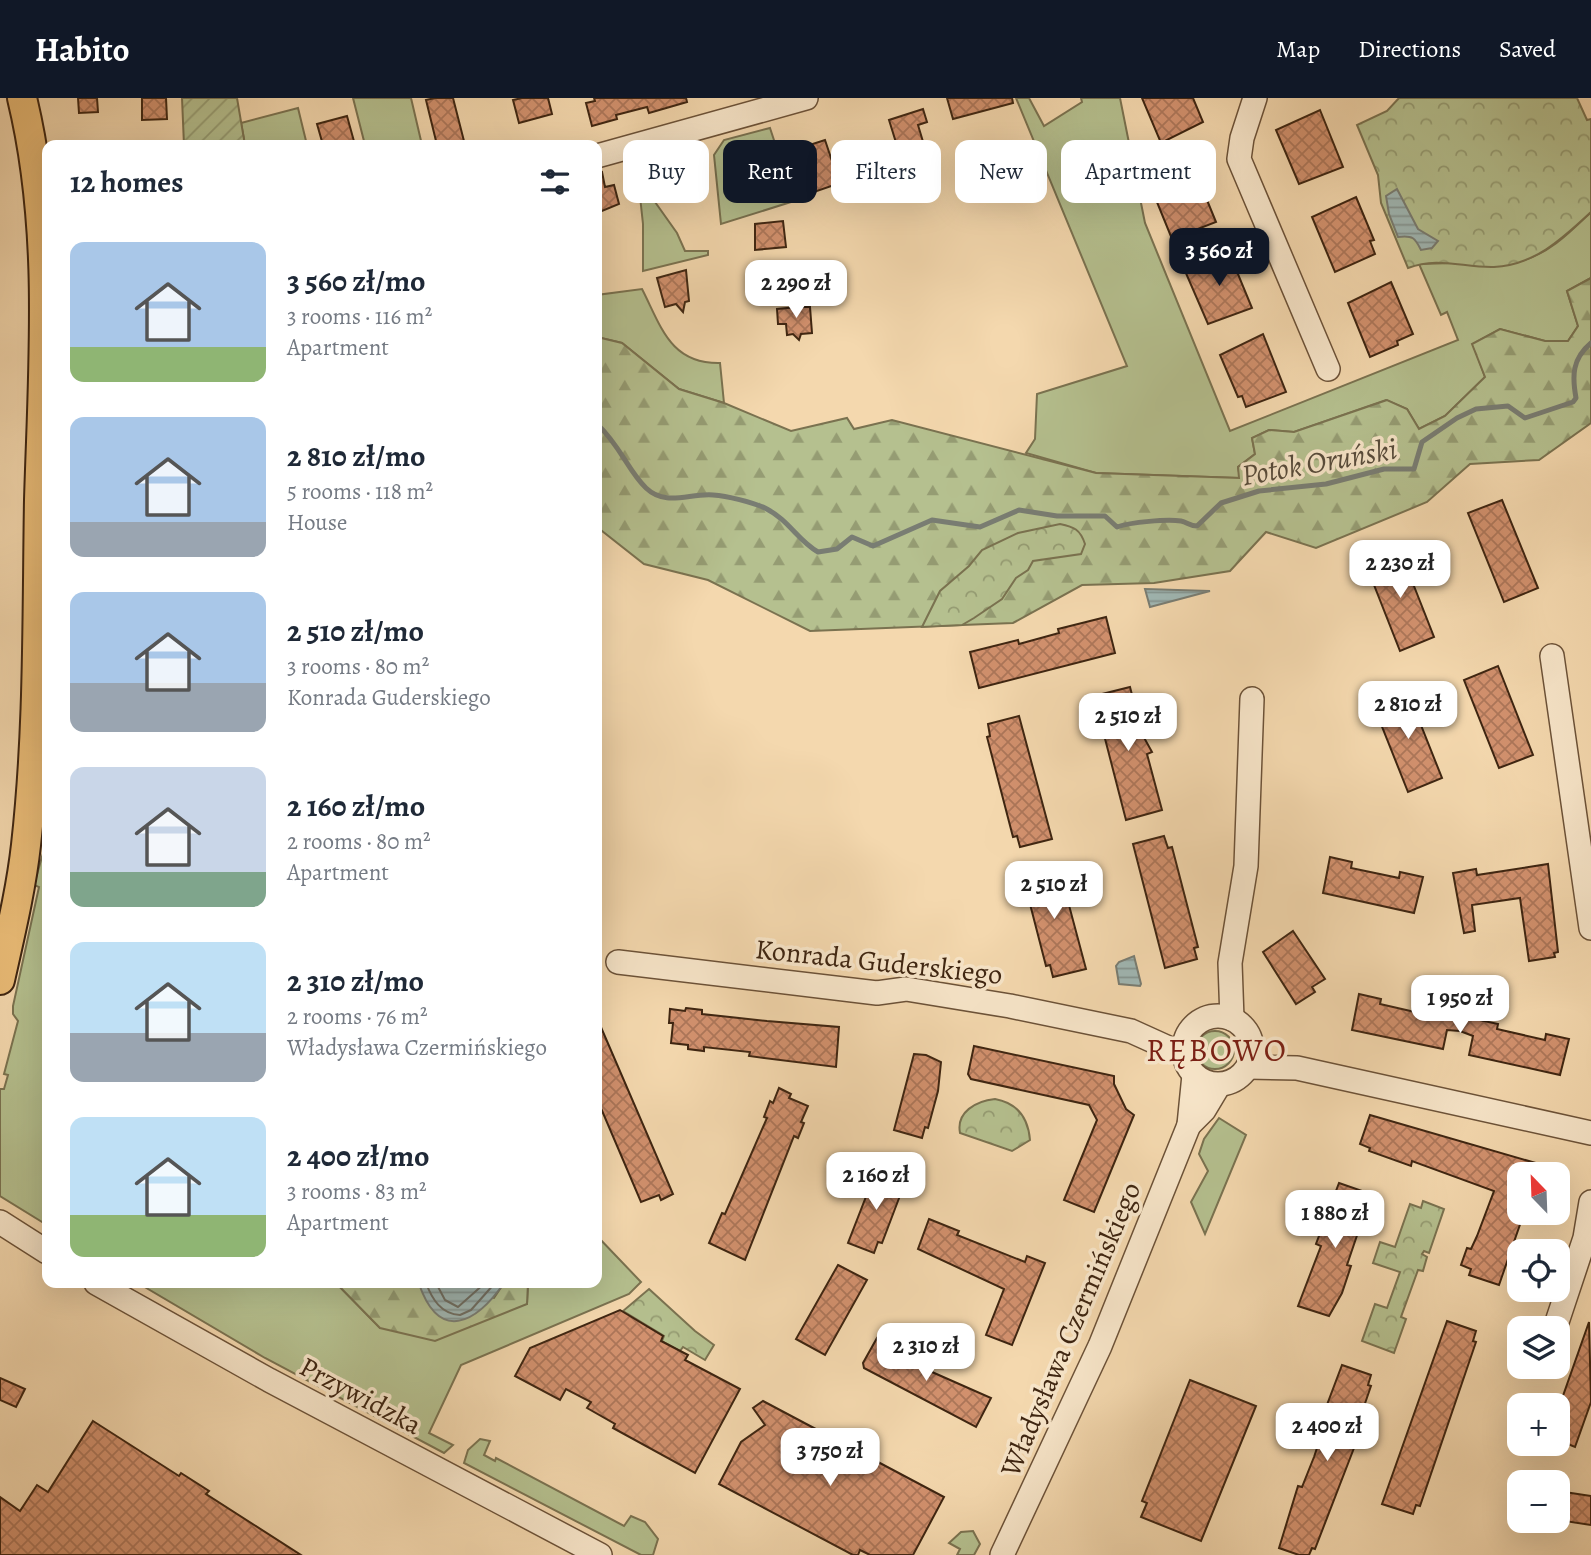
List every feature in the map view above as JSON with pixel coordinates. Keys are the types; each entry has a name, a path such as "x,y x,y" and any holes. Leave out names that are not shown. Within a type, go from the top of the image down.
{"main road":[{"path":"22,98 33,147 42,210"},
{"path":"0,980 16,910 26,845 35,738 42,420"}],"street":[{"path":"602,155 806,98"},
{"path":"1255,98 1241,138 1240,159 1328,369"},
{"path":"1552,656 1591,928"},
{"path":"1211,1021 1248,1033 1252,1044 1248,1067 1241,1076 1219,1085 1205,1083 1189,1065 1185,1040 1211,1021 1230,963 1245,866 1252,699"},
{"name":"Konrada Guderskiego","path":"618,962 877,993 906,989 1010,1006 1131,1031 1189,1065"},
{"name":"Konrada Guderskiego","path":"1131,1031 1211,1021"},
{"path":"1252,1044 1297,1068"},
{"name":"Władysława Czermińskiego","path":"1002,1555 1100,1346 1189,1125 1189,1065"},
{"path":"1248,1067 1297,1068 1591,1133"},
{"name":"Władysława Czermińskiego","path":"1189,1125 1204,1110 1219,1085"},
{"path":"1559,1316 1584,1238 1591,1202"},
{"path":"0,1222 42,1249"},
{"name":"Przywidzka","path":"105,1288 269,1380 600,1555"}],"green space":[{"path":"182,98 237,98 244,140 184,140"},
{"path":"353,98 411,98 421,140 364,140"},
{"path":"1016,98 1029,98 1044,126 1082,102 1081,98 1120,98 1128,140 1061,140 1061,203 1141,203 1145,223 1230,431 1458,340 1447,312 1441,315 1419,264 1521,261 1550,247 1591,212 1591,278 1567,291 1578,326 1568,341 1545,341 1500,329 1473,344 1485,377 1445,416 1419,429 1407,409 1386,400 1294,432 1269,430 1252,438 1255,454 1238,467 1240,478 1096,473 1026,453 1035,439 1037,394 1127,366 1047,173 1047,140 1033,140"},
{"path":"1399,98 1577,98 1587,120 1591,119 1591,212 1559,240 1523,261 1494,267 1430,263 1408,268 1381,203 1378,175 1357,125 1387,111"},
{"path":"298,108 306,140 244,140 241,123"},
{"path":"770,128 774,140 724,140"},
{"path":"723,142 723,203 788,203 721,224 714,155"},
{"path":"641,203 656,203 677,233 685,251 708,251 708,255 643,271"},
{"path":"1591,278 1591,423 1539,460 1470,464 1427,502 1316,548 1266,532 1230,571 1154,583 1082,585 1013,623 810,631 708,580 644,564 602,531 602,338 622,343 679,389 724,403 791,431 847,418 854,429 892,420 1096,473 1239,478 1238,467 1255,454 1252,438 1269,430 1294,432 1387,400 1407,409 1419,429 1445,416 1485,377 1472,344 1500,329 1545,341 1568,341 1578,326 1567,291"},
{"path":"642,289 662,329 678,350 703,362 720,363 724,403 679,389 622,343 602,338 602,294"},
{"path":"1060,524 1079,532 1085,544 1081,554 1033,561 1028,570 1016,578 1002,599 962,625 922,627 940,591 969,566 982,550 1018,533"},
{"path":"42,857 42,1222 0,1196 0,1089 4,1089 8,1075 4,1074 18,1021 13,1014 13,1006 39,887 34,885"},
{"path":"1215,1031 1229,1036 1234,1050 1229,1064 1215,1069 1201,1064 1196,1050 1201,1036"},
{"path":"995,1099 1015,1108 1027,1124 1030,1140 1012,1151 960,1133 961,1119 969,1109 981,1102"},
{"path":"1219,1118 1246,1135 1205,1234 1191,1202 1208,1171 1199,1154 1204,1139"},
{"path":"1423,1201 1444,1209 1429,1253 1424,1251 1422,1254 1427,1257 1423,1271 1418,1270 1401,1317 1406,1319 1394,1353 1362,1341 1375,1304 1387,1308 1400,1272 1373,1263 1380,1242 1395,1247 1410,1204 1421,1208"},
{"path":"602,1241 641,1282 629,1294 461,1365 429,1433 453,1445 444,1453 265,1358 146,1288 341,1288 380,1328 527,1304 528,1288 602,1288"},
{"path":"341,1288 445,1288 494,1298 501,1288 528,1288 527,1304 435,1341 380,1328"},
{"path":"649,1289 714,1345 705,1360 683,1347 680,1351 662,1341 664,1336 623,1311"},
{"path":"480,1439 490,1441 484,1455 495,1461 496,1458 624,1526 631,1516 645,1522 658,1539 653,1555 641,1555 464,1463 468,1450"},
{"path":"973,1531 980,1544 974,1555 957,1555 960,1549 949,1543 961,1532"}],"water":[{"path":"1397,189 1418,229 1438,241 1432,248 1421,250 1413,238 1398,237 1389,214 1386,196"},
{"path":"1145,589 1210,591 1150,607"},
{"path":"1134,956 1140,986 1119,984 1116,966"},
{"path":"421,1288 500,1288 482,1308 459,1321 437,1315"}],"building":[{"path":"78,98 97,98 98,112 79,113"},
{"path":"142,98 166,98 167,119 142,120"},
{"path":"453,98 464,140 436,140 426,100"},
{"path":"548,98 552,114 519,123 513,100"},
{"path":"594,98 686,98 687,102 649,113 647,107 616,115 617,119 592,126 586,103 595,101"},
{"path":"947,98 1012,98 1013,103 953,119"},
{"path":"1142,98 1193,98 1203,122 1167,140 1160,140"},
{"path":"923,109 927,122 918,125 922,140 895,140 889,120"},
{"path":"1320,110 1343,167 1299,184 1276,130"},
{"path":"347,116 354,140 322,140 317,124"},
{"path":"825,140 831,158 831,186 817,191 817,143"},
{"path":"602,172 605,187 614,185 619,204 602,211"},
{"path":"1356,197 1374,240 1370,241 1375,254 1335,272 1312,217"},
{"path":"1157,203 1208,203 1216,222 1172,239"},
{"path":"783,221 786,247 755,250 755,224"},
{"path":"1228,250 1252,308 1208,324 1185,271"},
{"path":"686,270 689,301 685,302 683,312 676,304 665,307 657,278"},
{"path":"1391,282 1413,334 1397,341 1398,345 1370,357 1348,303"},
{"path":"810,307 812,333 801,334 799,340 793,334 787,335 786,324 778,324 777,309"},
{"path":"1263,334 1286,392 1246,407 1242,396 1238,397 1220,355"},
{"path":"1502,500 1538,588 1504,602 1468,513"},
{"path":"1399,548 1434,637 1400,651 1365,562"},
{"path":"1106,617 1115,653 979,688 970,652 1018,640 1019,644 1059,633 1058,629"},
{"path":"1498,666 1533,755 1499,768 1464,680"},
{"path":"1130,687 1142,734 1152,752 1147,754 1162,810 1126,820 1094,696"},
{"path":"1407,690 1442,778 1408,792 1373,704"},
{"path":"1019,716 1052,839 1020,847 1017,836 1013,837 987,737 990,736 988,724"},
{"path":"1164,836 1168,848 1172,847 1198,947 1194,948 1197,959 1165,968 1133,844"},
{"path":"1330,857 1352,862 1351,868 1399,878 1400,872 1423,877 1414,913 1323,893"},
{"path":"1058,864 1086,969 1053,977 1050,965 1046,966 1022,873"},
{"path":"1548,864 1558,952 1554,953 1555,957 1529,961 1520,898 1472,905 1475,931 1464,933 1453,873 1476,869 1477,875"},
{"path":"1293,931 1325,979 1312,987 1315,992 1296,1004 1263,952"},
{"path":"1359,994 1381,999 1380,1004 1428,1015 1429,1009 1498,1024 1497,1029 1545,1040 1546,1034 1569,1039 1560,1075 1469,1055 1473,1036 1460,1031 1447,1030 1443,1049 1352,1030"},
{"path":"686,1008 702,1010 702,1014 839,1027 836,1067 749,1056 750,1052 704,1047 704,1051 688,1049 688,1045 671,1043 673,1023 669,1023 670,1009 685,1011"},
{"path":"602,1030 673,1194 661,1200 659,1195 641,1202 602,1111"},
{"path":"974,1046 1114,1076 1114,1084 1126,1109 1134,1115 1094,1212 1064,1200 1097,1120 1089,1105 971,1079 968,1074"},
{"path":"914,1054 926,1055 941,1062 938,1091 928,1128 925,1127 922,1138 894,1130"},
{"path":"779,1088 791,1094 789,1098 808,1106 798,1138 794,1136 745,1260 709,1243 722,1213 725,1214 767,1118 764,1117 770,1101 773,1103"},
{"path":"1370,1115 1532,1162 1507,1162 1507,1225 1520,1225 1515,1239 1507,1239 1507,1262 1499,1285 1469,1275 1471,1269 1461,1265 1467,1248 1471,1249 1477,1236 1494,1191 1412,1161 1411,1166 1369,1151 1370,1148 1360,1144"},
{"path":"876,1171 902,1181 898,1191 901,1193 882,1243 878,1242 874,1253 848,1243"},
{"path":"1339,1183 1371,1194 1347,1265 1351,1266 1342,1293 1329,1316 1298,1306 1321,1246 1316,1244"},
{"path":"929,1219 959,1231 957,1235 1025,1262 1027,1256 1045,1263 1012,1345 986,1335 1004,1289 918,1249"},
{"path":"838,1265 867,1280 825,1355 796,1339"},
{"path":"620,1310 663,1336 661,1341 688,1355 685,1360 740,1389 695,1473 613,1428 615,1424 587,1408 591,1402 566,1389 560,1400 515,1376 530,1348"},
{"path":"1447,1321 1476,1331 1473,1341 1476,1342 1420,1506 1416,1505 1413,1514 1382,1504"},
{"path":"1589,1322 1591,1402 1575,1447 1570,1445 1570,1393 1564,1393"},
{"path":"877,1338 932,1372 991,1398 976,1427 864,1368 863,1363"},
{"path":"1342,1365 1371,1375 1368,1385 1371,1386 1350,1447 1354,1448 1315,1549 1312,1548 1309,1555 1299,1555 1279,1548 1298,1486 1302,1487 1314,1457 1324,1427 1319,1426"},
{"path":"0,1378 25,1389 16,1407 0,1400"},
{"path":"1190,1380 1256,1406 1201,1541 1141,1517 1147,1503 1142,1501"},
{"path":"763,1401 944,1497 913,1555 870,1555 860,1550 858,1555 853,1555 719,1484 741,1442 765,1425 753,1408"},
{"path":"93,1421 179,1476 181,1473 209,1491 206,1494 301,1555 0,1555 0,1497 20,1511 37,1485 48,1492"},
{"path":"1570,1493 1591,1496 1591,1525 1570,1522"}],"waterway":[{"name":"Potok Oruński","path":"602,429 640,481 654,494 670,498 719,496 760,506 781,518 818,552 837,549 852,537 873,546 932,520 980,527 1019,510 1057,516 1105,516 1117,527 1167,520 1197,526 1221,503 1259,491 1326,484 1384,469 1414,469 1422,442 1457,418 1476,409 1508,406 1525,418 1573,402 1576,398 1575,368 1580,355 1591,343"}],"district":[{"name":"RĘBOWO","path":"1217,1050"}]}
